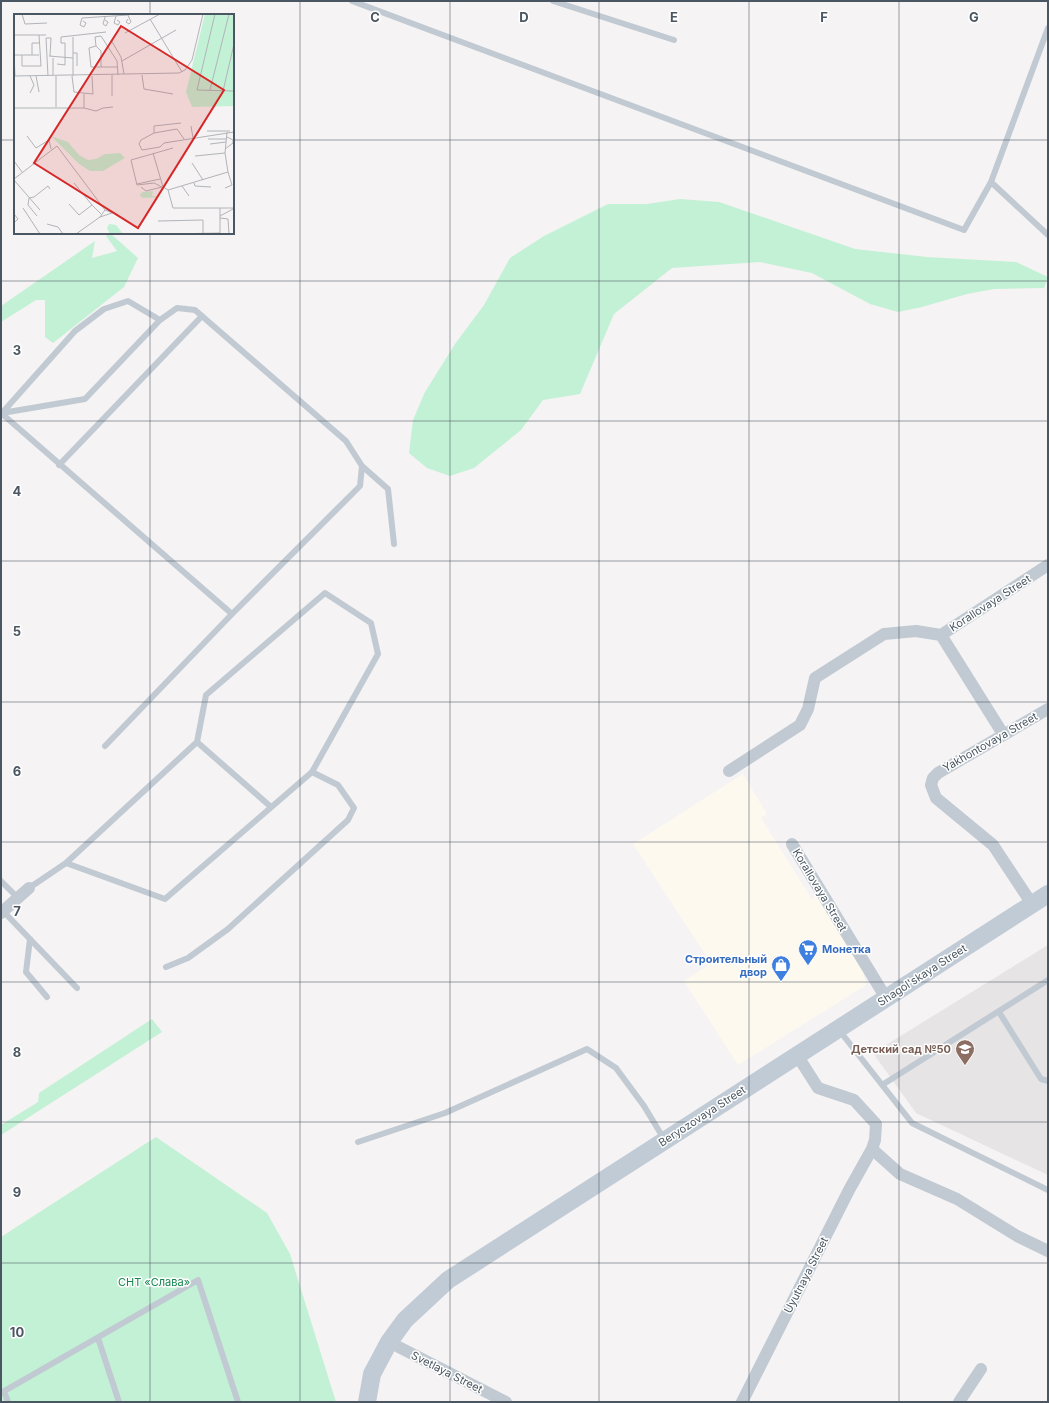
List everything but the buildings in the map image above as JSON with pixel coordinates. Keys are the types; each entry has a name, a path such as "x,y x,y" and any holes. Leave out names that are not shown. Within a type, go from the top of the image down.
{"main road":[{"name":"Shagol'skaya Street","path":"796,1055 1048,894"},
{"name":"Beryozovaya Street","path":"366,1402 372,1374 389,1342 405,1320 448,1280 796,1055"}],"street":[{"name":"Korallovaya Street","path":"728,771 800,725 808,709 815,678 837,663 884,634 916,630 941,635 1048,565"},
{"path":"941,635 1003,734"},
{"name":"Yakhontovaya Street","path":"1032,904 993,845 936,798 931,785 933,778 938,773 1048,709"},
{"name":"Korallovaya Street","path":"792,844 886,998"},
{"path":"2,912 29,888"},
{"path":"796,1055 818,1088 854,1100 876,1124 876,1140 872,1149 900,1174 957,1199 1017,1236 1048,1251"},
{"name":"Uyutnaya Street","path":"742,1402 849,1190 872,1149"},
{"name":"Svetlaya Street","path":"389,1342 506,1402"},
{"path":"959,1402 981,1368"}],"lane":[{"path":"352,1 964,230 991,182 1048,28"},
{"path":"554,1 674,40"},
{"path":"991,182 1048,235"},
{"path":"2,413 75,331 104,309 128,301 160,320"},
{"path":"2,413 85,400 160,320 177,308 195,310 346,441 362,466 388,489 394,544"},
{"path":"59,465 202,316"},
{"path":"2,413 59,465 232,614"},
{"path":"105,746 232,614 360,486 362,466"},
{"path":"29,888 66,864 197,742 206,695 325,593 371,623 378,654 312,772 165,899 66,864"},
{"path":"197,742 271,807"},
{"path":"166,967 188,958 228,929 348,820 354,808 338,785 312,772"},
{"path":"1,881 18,898"},
{"path":"2,912 77,988"},
{"path":"30,939 26,972 47,997"},
{"path":"882,1085 1048,980"},
{"path":"999,1012 1041,1079 1048,1081"},
{"path":"838,1028 912,1123 1048,1190"},
{"path":"358,1142 444,1113 587,1049 616,1068 644,1106 665,1140"},
{"path":"8,1402 3,1392 198,1280 238,1402"},
{"path":"98,1338 119,1402"}],"shaded area":[{"path":"743,774 767,814 761,818 812,899 819,895 861,963 866,985 738,1065 684,981 711,963 633,844"},
{"name":"Детский сад №50","path":"1048,945 1048,1175 916,1113 873,1053"}],"green space":[{"path":"680,199 719,202 855,249 927,257 1016,262 1048,277 1044,288 994,289 967,294 922,307 898,312 870,304 812,273 760,262 672,268 614,314 580,394 543,400 521,430 474,468 450,476 427,468 409,453 413,420 425,392 455,344 484,305 510,258 544,236 608,204 647,204"},
{"path":"111,234 138,258 124,287 53,343 45,337 45,300 36,300 1,322 1,306 95,241 92,258 117,251 106,236"},
{"path":"152,1019 162,1032 1,1135 1,1125 38,1102 39,1093"},
{"name":"СНТ «Слава»","path":"156,1137 267,1213 290,1254 336,1402 1,1402 1,1237"}],"place":[{"name":"Монетка","path":"808,966"},
{"name":"Строительный двор","path":"781,982"},
{"name":"Детский сад №50","path":"965,1066"}]}
